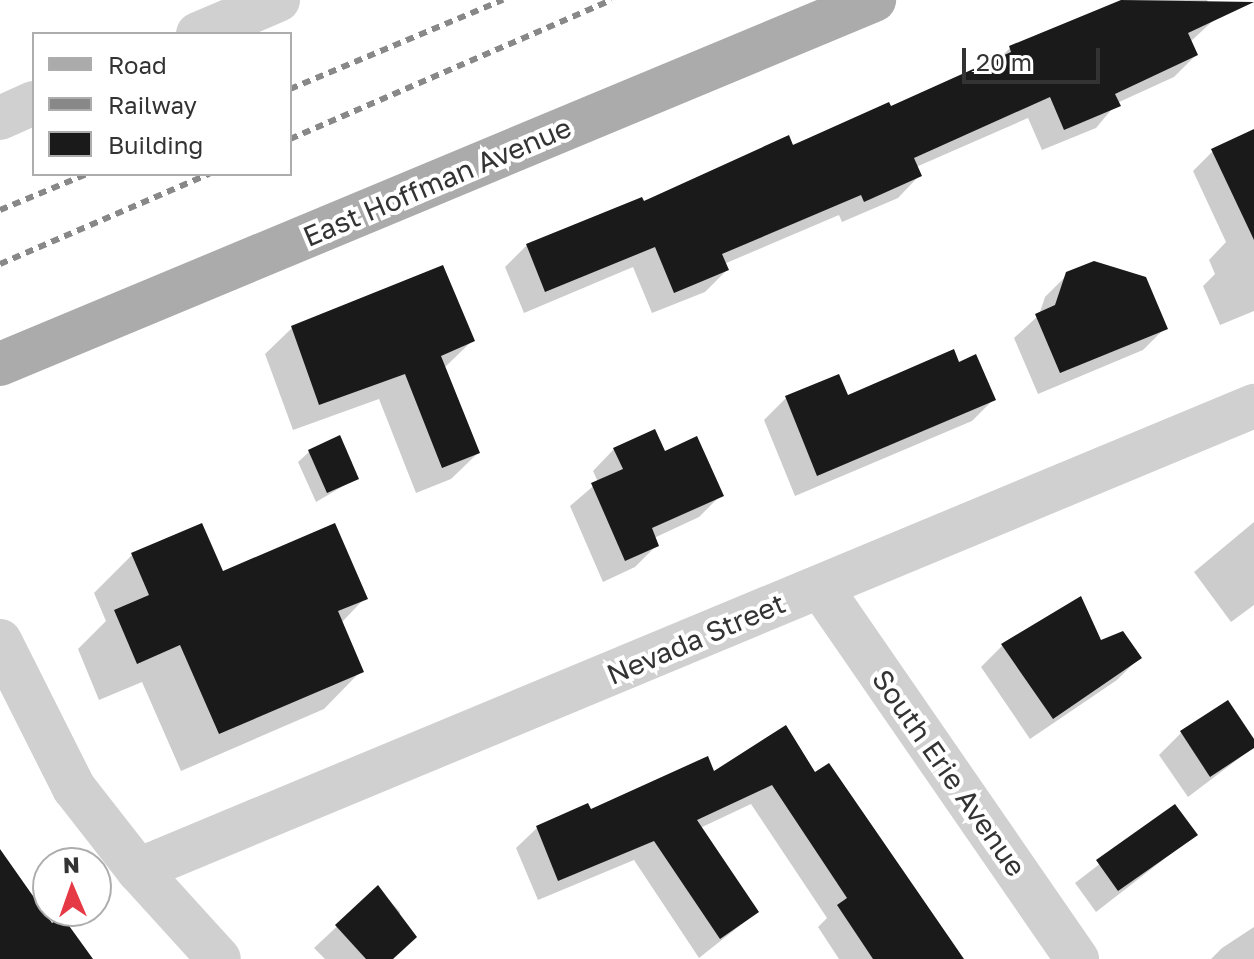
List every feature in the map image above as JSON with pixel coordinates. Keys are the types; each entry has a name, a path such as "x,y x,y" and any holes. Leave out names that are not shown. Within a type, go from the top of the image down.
{"main road":[{"name":"East Hoffman Avenue","path":"0,364 874,0"}],"street":[{"path":"202,32 259,3"},
{"path":"0,118 32,104"},
{"name":"Nevada Street","path":"138,870 1254,406"},
{"name":"South Erie Avenue","path":"821,588 1077,959"},
{"path":"0,641 74,788 138,870 219,959"}],"building":[{"path":"1121,0 1254,2 1188,33 1198,55 1115,94 1121,106 1064,130 1050,97 914,158 922,176 864,202 861,195 722,254 729,270 674,293 655,247 545,292 526,244 642,197 644,201 789,135 793,145 889,102 891,106 1011,52 1009,46"},
{"path":"1254,129 1254,240 1211,149"},
{"path":"1094,261 1146,277 1168,329 1060,373 1035,314 1055,305 1066,272"},
{"path":"443,265 475,341 441,356 480,453 442,468 405,374 319,405 291,326"},
{"path":"954,349 959,362 976,354 996,400 817,476 785,396 839,374 848,395"},
{"path":"655,429 665,451 697,436 724,496 652,528 659,546 625,561 591,483 623,469 613,448"},
{"path":"340,435 359,479 327,493 308,450"},
{"path":"202,523 223,571 335,523 368,599 338,611 364,672 219,734 180,645 137,664 114,610 149,595 131,553"},
{"path":"1081,596 1101,640 1123,631 1142,658 1053,719 1001,644"},
{"path":"1228,700 1254,739 1254,748 1210,777 1180,731"},
{"path":"786,725 815,772 829,763 964,959 873,959 837,905 847,898 772,785 697,820 759,912 720,939 654,841 558,881 536,826 588,803 591,809 708,756 714,771"},
{"path":"1175,804 1198,835 1118,891 1096,860"},
{"path":"0,849 32,895 32,927 70,927 93,959 0,959"},
{"path":"378,885 417,937 393,959 366,959 335,925"}],"railway":[{"path":"292,88 503,0"},
{"path":"292,138 611,0"},
{"path":"0,210 82,176"},
{"path":"0,264 204,176"}]}
